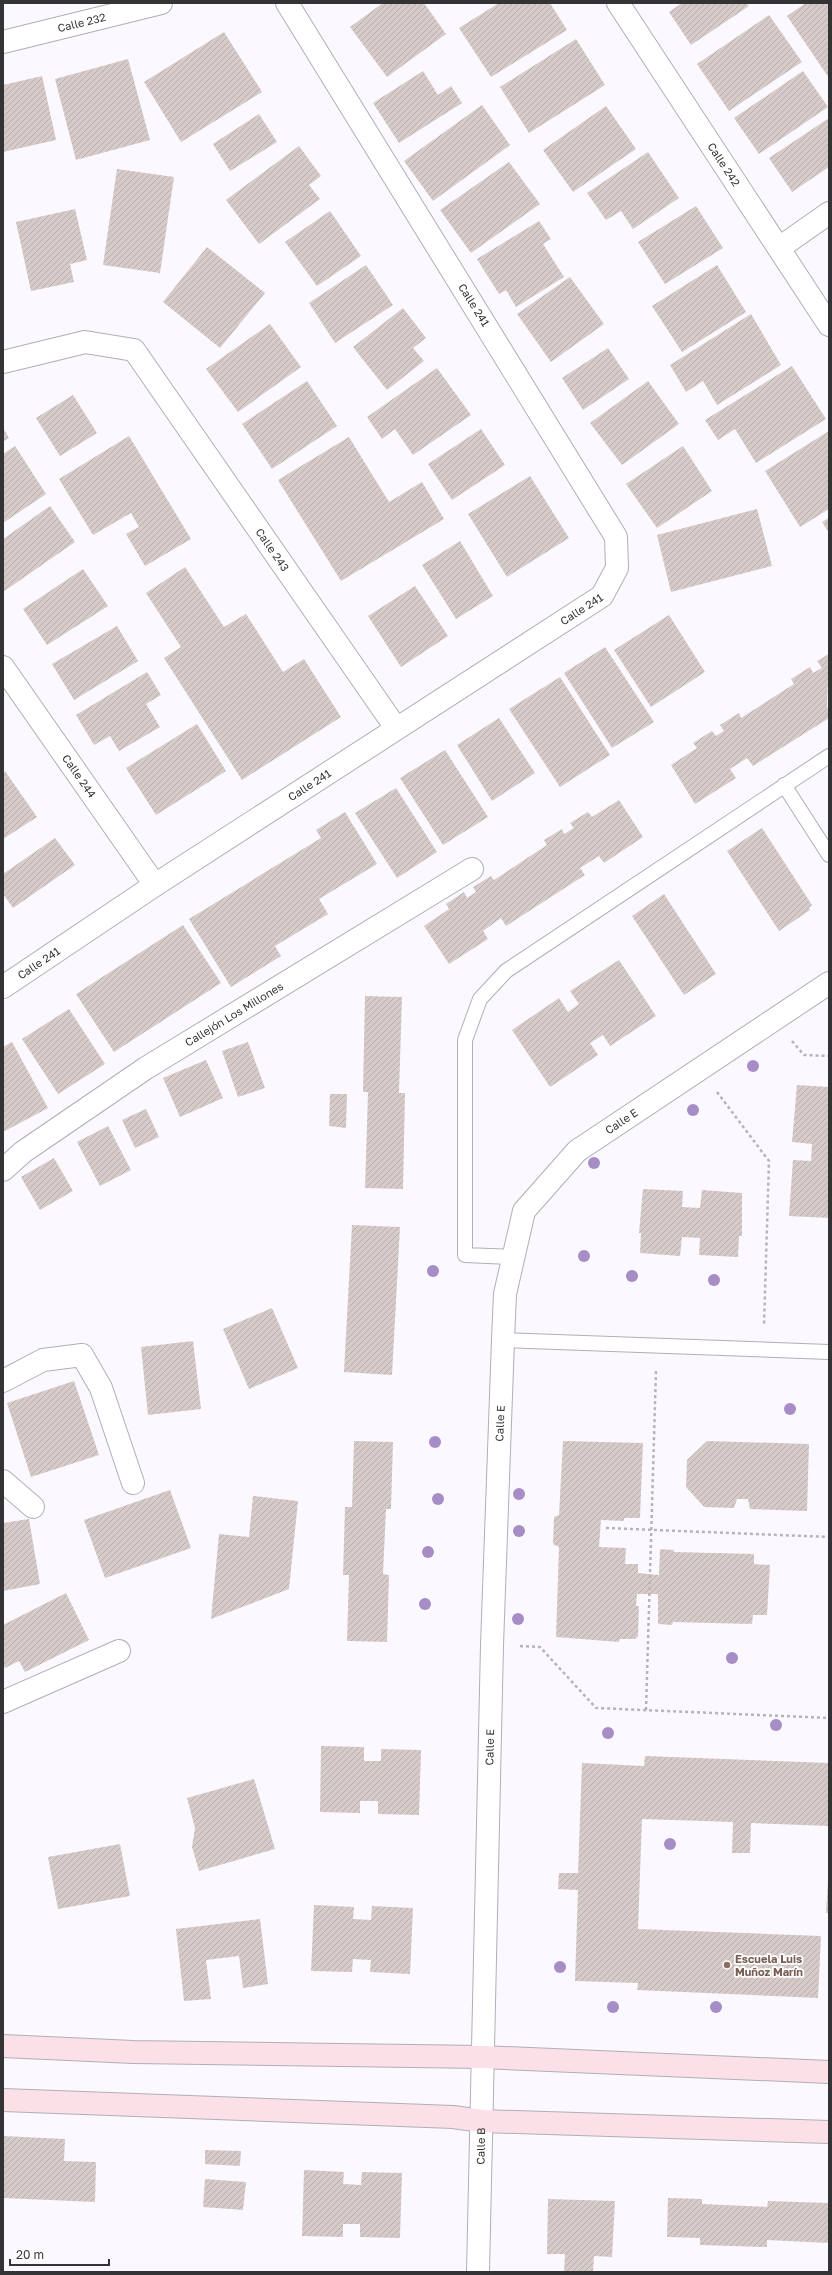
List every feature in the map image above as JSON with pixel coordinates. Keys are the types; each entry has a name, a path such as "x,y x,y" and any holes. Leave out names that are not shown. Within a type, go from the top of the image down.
{"main road":[{"path":"3,2046 133,2052 482,2057 829,2072"},
{"path":"3,2100 446,2117 482,2121 829,2132"}],"street":[{"name":"Calle 232","path":"3,42 161,3"},
{"name":"Calle 241","path":"3,987 155,885 602,596 617,568 616,537 287,3"},
{"name":"Calle 242","path":"618,3 829,325"},
{"path":"779,248 829,213"},
{"name":"Calle 243","path":"3,362 85,342 134,350 396,728"},
{"name":"Calle 244","path":"3,667 155,885"},
{"name":"Callejón Los Millones","path":"3,1170 23,1152 146,1068 472,869"},
{"name":"Calle E","path":"483,2020 492,1645 502,1340 505,1294 524,1211 577,1151 829,983"},
{"path":"3,1381 43,1360 82,1355 101,1388 133,1483"},
{"path":"3,1481 33,1507"},
{"path":"3,1702 119,1651"},
{"name":"Calle B","path":"478,2272 483,2020"}],"lane":[{"path":"514,1257 465,1255 465,1040 480,1000 506,971 829,756"},
{"path":"784,785 829,855"},
{"path":"502,1340 829,1352"}],"path":[{"path":"773,1020 804,1055 829,1056"},
{"path":"699,1069 769,1161 764,1350"},
{"path":"646,1710 657,1345"},
{"path":"606,1528 829,1537"},
{"path":"492,1645 540,1647 596,1708 829,1718"}],"building":[{"path":"383,3 424,3 446,34 387,77 350,27"},
{"path":"499,3 550,3 567,30 491,77 459,28"},
{"path":"682,3 746,3 749,6 691,45 669,12"},
{"path":"806,3 829,3 829,78 787,16"},
{"path":"769,15 802,62 729,111 697,64"},
{"path":"224,32 262,92 181,142 144,82"},
{"path":"576,39 605,85 529,133 500,87"},
{"path":"128,59 150,140 76,160 55,79"},
{"path":"423,71 438,95 451,86 462,103 399,143 373,103"},
{"path":"803,71 828,107 759,154 734,118"},
{"path":"42,76 56,140 3,152 3,85"},
{"path":"482,105 510,145 433,201 404,161"},
{"path":"606,106 636,149 573,192 543,150"},
{"path":"259,114 277,142 230,171 213,144"},
{"path":"829,118 829,167 792,192 769,158"},
{"path":"299,146 321,176 309,185 320,199 259,244 226,200"},
{"path":"648,152 679,198 633,229 621,211 606,220 587,193"},
{"path":"509,162 540,204 471,253 440,210"},
{"path":"117,169 174,177 160,273 103,265"},
{"path":"696,206 723,248 665,284 638,242"},
{"path":"75,209 87,260 70,264 74,282 31,291 16,222"},
{"path":"330,211 361,256 317,286 285,242"},
{"path":"539,221 551,239 543,244 564,277 516,307 506,290 499,294 477,259"},
{"path":"207,247 265,293 220,348 163,302"},
{"path":"366,265 393,305 335,343 309,303"},
{"path":"717,265 746,312 682,352 652,306"},
{"path":"570,277 604,324 551,362 517,314"},
{"path":"403,308 426,338 413,348 424,361 387,390 353,347"},
{"path":"751,314 781,365 717,405 703,381 686,392 670,365"},
{"path":"270,324 301,367 238,412 206,369"},
{"path":"608,348 629,379 583,410 562,378"},
{"path":"792,366 826,419 756,463 735,429 718,440 705,420"},
{"path":"437,368 471,415 413,455 395,429 382,439 367,417"},
{"path":"307,381 337,426 272,469 242,424"},
{"path":"648,381 679,424 622,465 590,423"},
{"path":"73,395 97,433 60,456 36,418"},
{"path":"3,428 9,438 3,442"},
{"path":"481,429 505,465 452,500 428,464"},
{"path":"829,431 829,509 800,527 765,471"},
{"path":"129,436 191,539 145,566 126,534 139,527 131,513 93,535 59,479"},
{"path":"349,437 389,502 422,482 444,519 341,581 278,480"},
{"path":"15,446 46,494 3,523 3,454"},
{"path":"683,446 712,491 657,528 626,484"},
{"path":"530,476 569,538 507,577 468,514"},
{"path":"50,506 75,542 3,592 3,539"},
{"path":"757,509 772,566 671,592 657,535"},
{"path":"829,518 829,533 822,522"},
{"path":"460,541 493,596 456,619 422,565"},
{"path":"185,567 224,627 246,614 283,672 304,659 341,717 242,780 164,658 181,647 146,593"},
{"path":"83,569 108,606 47,645 23,609"},
{"path":"415,586 448,636 401,667 368,616"},
{"path":"669,615 705,672 651,707 614,650"},
{"path":"117,626 138,661 74,700 52,664"},
{"path":"605,647 654,722 612,748 564,673"},
{"path":"829,654 827,705 829,718 753,766 747,758 730,769 736,778 695,804 671,765 697,748 693,743 712,731 716,736 724,731 720,725 739,713 741,718 794,684 791,679 810,667 813,673 822,668 817,661"},
{"path":"147,672 161,695 146,704 160,727 119,751 110,736 94,745 76,715"},
{"path":"560,677 610,755 560,787 509,709"},
{"path":"499,718 535,773 492,801 457,745"},
{"path":"197,724 226,771 156,815 126,768"},
{"path":"445,750 488,817 443,845 400,778"},
{"path":"5,771 37,817 3,839 3,773"},
{"path":"396,788 437,852 397,878 355,813"},
{"path":"619,800 643,837 604,863 599,856 580,868 585,875 506,926 501,918 483,931 488,939 449,964 424,926 449,909 446,904 464,892 467,898 476,892 473,887 491,876 494,880 547,845 544,840 562,829 564,834 574,828 570,823 588,812 592,817"},
{"path":"345,812 377,864 319,899 328,914 275,946 281,956 231,987 189,919 321,838 316,830"},
{"path":"762,828 812,905 809,908 810,910 779,931 727,851"},
{"path":"55,838 75,865 13,908 3,894 3,874"},
{"path":"664,894 716,974 684,995 632,916"},
{"path":"183,925 221,983 114,1052 76,994"},
{"path":"619,960 656,1016 610,1046 603,1035 590,1043 598,1055 550,1087 512,1030 559,998 568,1012 579,1004 570,991"},
{"path":"365,996 402,997 399,1093 405,1093 403,1189 365,1188 368,1092 363,1092"},
{"path":"69,1009 105,1064 58,1094 22,1039"},
{"path":"12,1042 48,1108 3,1132 3,1047"},
{"path":"248,1042 265,1088 238,1097 222,1051"},
{"path":"206,1060 223,1098 180,1117 163,1078"},
{"path":"797,1085 829,1087 829,1218 789,1216 793,1160 811,1161 812,1144 792,1142"},
{"path":"330,1094 347,1094 346,1128 329,1126"},
{"path":"146,1109 159,1137 135,1148 122,1120"},
{"path":"108,1126 131,1170 100,1186 77,1142"},
{"path":"54,1158 73,1191 40,1210 21,1177"},
{"path":"643,1189 683,1191 682,1207 700,1208 702,1190 742,1193 742,1236 739,1236 738,1257 699,1255 700,1238 682,1237 680,1256 640,1253 641,1233 639,1233"},
{"path":"352,1225 400,1227 392,1375 344,1372"},
{"path":"272,1308 298,1368 249,1389 223,1329"},
{"path":"193,1341 201,1409 148,1415 141,1347"},
{"path":"74,1381 99,1455 31,1477 7,1403"},
{"path":"354,1441 393,1442 391,1509 386,1509 383,1574 389,1575 387,1642 347,1641 349,1575 343,1575 345,1507 352,1507"},
{"path":"563,1441 643,1443 640,1518 624,1518 624,1521 601,1520 599,1547 626,1548 625,1564 638,1564 638,1573 659,1575 660,1549 674,1550 674,1552 754,1554 754,1564 770,1565 767,1615 753,1615 752,1624 673,1622 672,1625 658,1624 658,1594 637,1594 636,1606 639,1606 638,1636 635,1639 620,1639 619,1642 556,1637 559,1547 553,1544 554,1517 559,1515"},
{"path":"707,1441 809,1444 807,1511 750,1509 748,1499 737,1499 734,1508 704,1507 686,1487 687,1460"},
{"path":"170,1490 191,1548 105,1578 84,1520"},
{"path":"253,1496 298,1501 289,1589 211,1619 219,1534 249,1537"},
{"path":"29,1519 40,1584 3,1591 3,1523"},
{"path":"66,1593 89,1640 25,1672 19,1661 5,1668 3,1663 3,1625"},
{"path":"321,1746 364,1747 364,1761 381,1761 381,1749 421,1750 419,1815 378,1814 378,1801 360,1801 360,1813 320,1812"},
{"path":"645,1756 829,1763 829,1826 751,1823 750,1853 732,1853 733,1822 642,1819 638,1929 821,1936 818,1998 637,1990 638,1983 575,1981 578,1890 558,1889 559,1873 578,1873 582,1763 644,1766"},
{"path":"254,1779 275,1849 199,1871 192,1847 195,1828 187,1798"},
{"path":"120,1844 130,1896 58,1909 48,1857"},
{"path":"828,1880 829,1913 826,1913"},
{"path":"314,1905 354,1907 353,1919 371,1920 372,1906 413,1908 410,1974 370,1972 371,1960 353,1959 352,1972 311,1971"},
{"path":"260,1919 268,1984 243,1988 239,1956 206,1960 211,1999 184,2001 176,1929"},
{"path":"3,2136 65,2139 64,2161 96,2162 95,2202 3,2198"},
{"path":"205,2150 241,2151 240,2166 205,2164"},
{"path":"304,2170 344,2172 343,2184 361,2185 362,2172 402,2173 400,2238 360,2237 360,2224 343,2224 343,2237 302,2236"},
{"path":"205,2179 246,2182 243,2210 203,2207"},
{"path":"668,2198 702,2199 702,2204 767,2207 768,2201 829,2203 829,2243 767,2240 767,2247 700,2245 700,2238 667,2237"},
{"path":"548,2199 615,2201 612,2257 594,2256 593,2272 564,2272 565,2254 547,2254"}],"place":[{"name":"Escuela Luis Muñoz Marín","path":"727,1965"}]}
